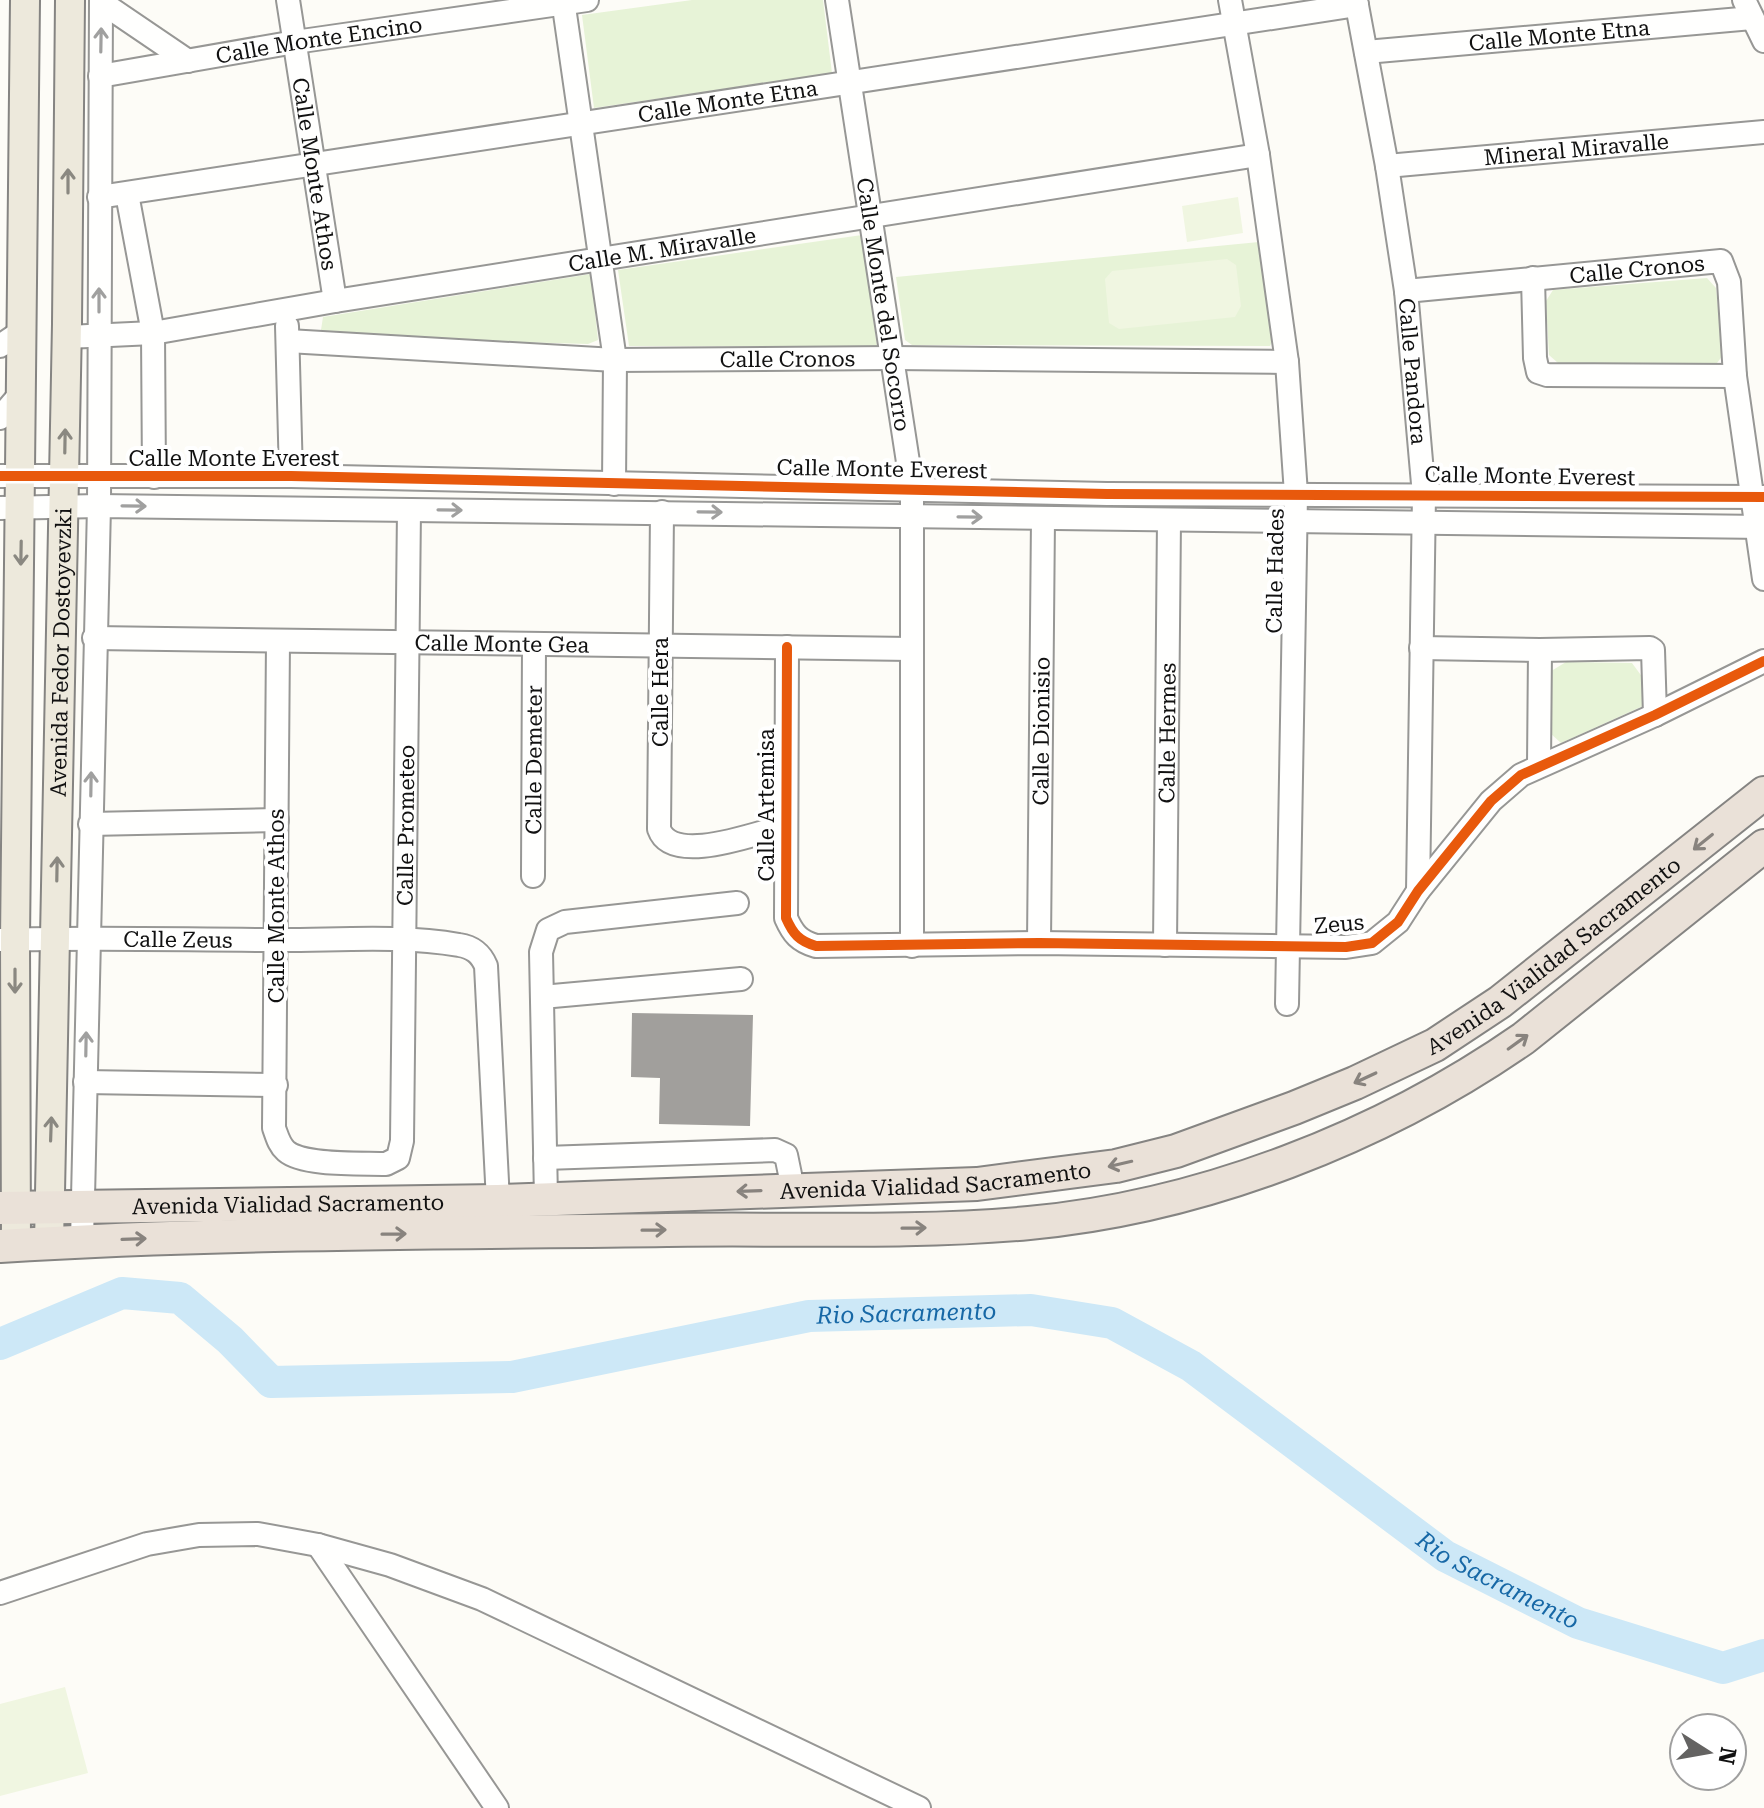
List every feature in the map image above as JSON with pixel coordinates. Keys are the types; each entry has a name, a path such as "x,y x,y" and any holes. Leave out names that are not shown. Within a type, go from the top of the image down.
{"highway":[{"name":"Avenida Vialidad Sacramento","path":"8,1208 498,1201 977,1184 1078,1173 1176,1151 1330,1093 1435,1045 1467,1026 1764,793"},
{"name":"Avenida Vialidad Sacramento","path":"8,1246 82,1241 751,1228 921,1228 1068,1218 1190,1192 1351,1136 1453,1084 1503,1053 1576,998 1764,846"}],"main road":[{"path":"8,1246 10,475 22,392 11,338 24,258 25,0"},
{"name":"Avenida Fedor Dostoyevzki","path":"49,1244 66,404 70,0"},
{"path":"24,258 31,281 37,331 44,336 67,337"}],"street":[{"name":"Calle Monte Athos","path":"288,0 335,301"},
{"name":"Calle Monte Encino","path":"100,76 295,42 587,0"},
{"name":"Calle Monte del Socorro","path":"837,0 873,216 912,488 912,946"},
{"name":"Calle Hades","path":"1230,0 1258,155 1287,362 1296,494 1287,1004"},
{"path":"101,1 188,61"},
{"name":"Avenida Fedor Dostoyevzki","path":"82,1241 99,506 101,1"},
{"path":"563,2 615,360 614,484"},
{"name":"Calle Monte Etna","path":"99,197 1356,2"},
{"name":"Calle Pandora","path":"1356,2 1387,166 1406,291 1424,495 1418,891"},
{"path":"1748,9 1764,41"},
{"name":"Calle Monte Etna","path":"1366,52 1748,9"},
{"name":"Mineral Miravalle","path":"1387,166 1764,132"},
{"name":"Calle M. Miravalle","path":"67,337 153,333 335,301 1258,155"},
{"path":"127,194 153,333 154,477"},
{"name":"Calle Cronos","path":"1406,291 1721,261 1729,282 1735,376 1758,497 1764,579"},
{"path":"1533,278 1538,372 1547,375 1735,376"},
{"path":"287,309 291,476"},
{"name":"Calle Cronos","path":"288,341 615,360 894,358 1287,362"},
{"path":"0,418 22,392"},
{"path":"66,404 98,404"},
{"name":"Calle Monte Everest","path":"10,475 98,478 291,476 1107,494 1758,497"},
{"name":"Calle Monte Everest","path":"11,508 99,506 662,512 1760,527"},
{"name":"Calle Prometeo","path":"301,1159 386,1164 398,1158 402,1141 409,510"},
{"name":"Calle Hera","path":"662,512 661,835 673,845 695,848 785,826"},
{"name":"Calle Dionisio","path":"1039,943 1043,518"},
{"name":"Calle Hermes","path":"1165,945 1169,520"},
{"name":"Calle Monte Gea","path":"94,638 911,649"},
{"name":"Calle Monte Athos","path":"278,641 274,1128 287,1152 301,1159"},
{"name":"Calle Demeter","path":"533,876 534,644"},
{"name":"Calle Artemisa","path":"787,647 786,918 792,933 816,946"},
{"path":"1421,648 1652,648 1655,715"},
{"path":"1539,765 1540,650"},
{"name":"Zeus","path":"816,946 1039,943 1346,947 1372,943 1398,922 1418,891 1491,801 1514,780 1539,765 1655,715 1764,661"},
{"path":"90,824 277,820"},
{"path":"546,1198 541,952 548,930 565,922 737,903"},
{"name":"Calle Zeus","path":"8,940 406,940 474,949 486,966 498,1201"},
{"path":"542,997 741,979"},
{"path":"85,1082 276,1085"},
{"path":"545,1158 775,1150 786,1155 793,1189"},
{"path":"0,1593 147,1544 199,1535 258,1534 318,1545 390,1565 482,1599 919,1808"},
{"path":"318,1545 497,1808"}],"green space":[{"path":"692,0 823,0 832,73 594,108 582,15"},
{"path":"1238,197 1243,233 1187,242 1182,206"},
{"path":"862,235 877,347 629,346 618,270"},
{"path":"1259,242 1275,335 1270,346 912,345 905,340 896,277"},
{"path":"1227,259 1236,265 1241,306 1235,317 1119,329 1109,323 1105,279 1112,271"},
{"path":"591,274 598,340 588,344 326,337 321,330 323,317"},
{"path":"1707,278 1716,288 1723,355 1717,363 1558,363 1549,355 1546,301 1553,290"},
{"path":"1566,662 1632,663 1643,678 1643,706 1561,743 1550,733 1548,673"},
{"path":"65,1687 88,1773 0,1796 0,1704"}],"building":[{"path":"632,1013 753,1015 750,1126 659,1124 660,1078 631,1077"}],"waterway":[{"name":"Rio Sacramento","path":"0,1344 122,1293 180,1298 230,1340 271,1382 512,1377 809,1316 1031,1310 1112,1323 1191,1366 1445,1556 1578,1623 1723,1668 1764,1655"}],"cycle path":[{"path":"0,476 291,476 1107,494 1764,497"},
{"path":"787,647 786,918 797,936 816,946 1039,943 1346,947 1372,943 1398,922 1418,891 1491,801 1521,775 1655,715 1764,661"}]}
